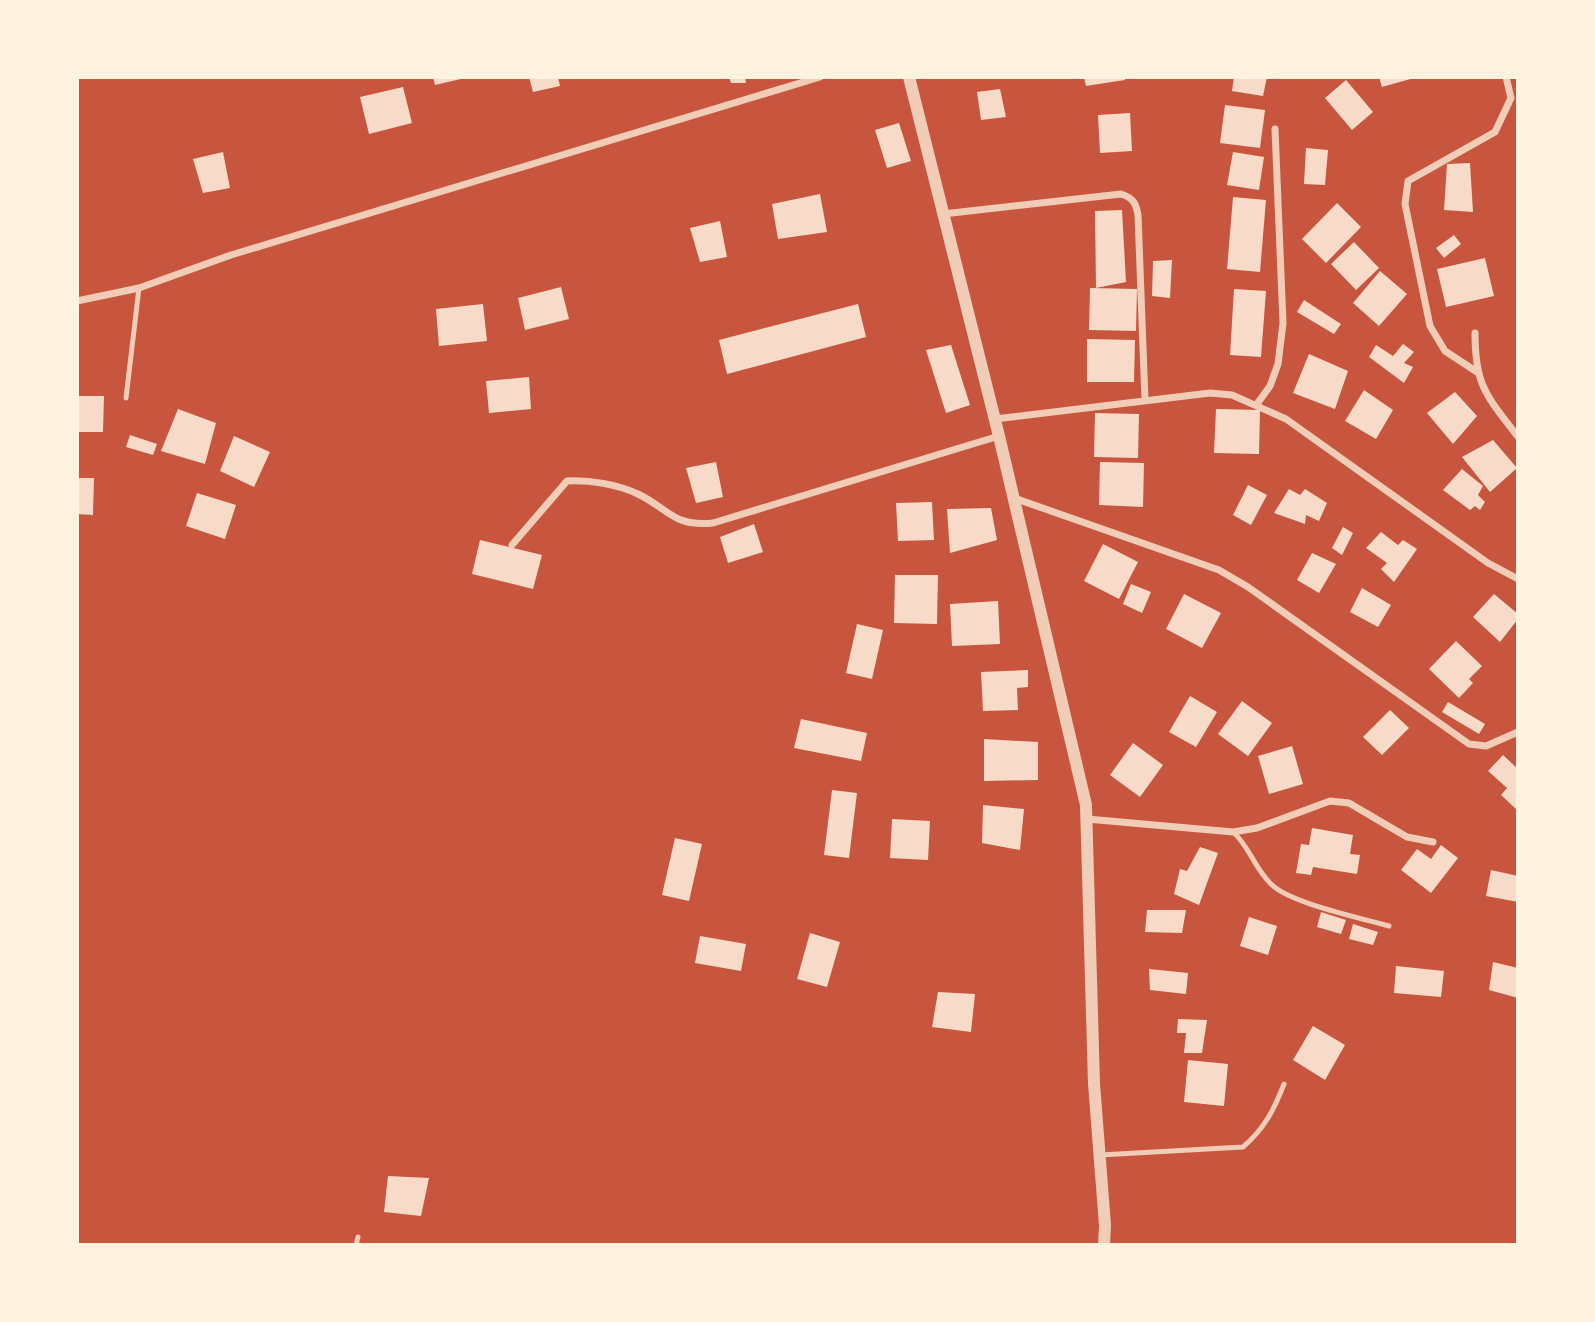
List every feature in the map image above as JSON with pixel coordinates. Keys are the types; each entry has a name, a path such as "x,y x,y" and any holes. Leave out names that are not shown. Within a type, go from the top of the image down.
{"street":[{"path":"77,301 139,288 230,255 820,77"},
{"path":"909,77 1014,498 1087,819 1094,1084 1104,1245"},
{"path":"1477,372 1445,351 1430,326 1405,204 1408,181 1495,132 1511,98 1506,77"},
{"path":"1257,404 1270,386 1278,364 1283,323 1275,129"},
{"path":"943,214 1121,194 1129,196 1136,204 1138,215 1145,400"},
{"path":"1475,333 1477,372 1488,397 1518,438"},
{"path":"995,419 1210,393 1232,395 1257,404 1330,447 1488,563 1518,579"},
{"path":"512,545 567,481 588,480 638,494 673,519 695,524 713,523 999,436"},
{"path":"1014,498 1219,570 1248,587 1469,744 1486,746 1518,732"},
{"path":"1087,819 1233,832 1257,828 1329,800 1360,808 1391,831 1433,842"}],"lane":[{"path":"126,398 139,288"},
{"path":"1233,832 1245,842 1258,870 1273,887 1322,906 1389,926"},
{"path":"1100,1155 1242,1147 1260,1133 1284,1084"},
{"path":"356,1245 358,1237"}],"building":[{"path":"433,77 465,77 465,78 435,85"},
{"path":"529,77 558,77 560,86 533,92"},
{"path":"729,77 745,77 746,83 731,83"},
{"path":"1084,77 1125,77 1125,80 1086,86"},
{"path":"1234,77 1267,77 1263,96 1232,91"},
{"path":"1379,77 1414,77 1414,78 1382,87"},
{"path":"1346,80 1373,112 1352,130 1325,98"},
{"path":"403,87 412,123 369,134 360,97"},
{"path":"1000,89 1006,117 981,120 977,92"},
{"path":"1225,105 1265,110 1260,148 1220,143"},
{"path":"1130,113 1132,151 1100,153 1098,115"},
{"path":"899,123 911,161 887,168 875,130"},
{"path":"1306,148 1328,150 1325,185 1304,184"},
{"path":"223,152 230,188 203,193 193,159"},
{"path":"1233,152 1264,157 1259,190 1227,185"},
{"path":"1470,163 1473,212 1444,210 1447,164"},
{"path":"820,194 827,232 778,239 772,204"},
{"path":"1233,197 1266,200 1260,272 1227,269"},
{"path":"1337,203 1361,227 1326,263 1302,239"},
{"path":"1122,210 1126,282 1096,288 1095,211"},
{"path":"720,221 727,257 700,262 690,228"},
{"path":"1454,235 1461,244 1444,258 1436,248"},
{"path":"1354,242 1379,268 1356,290 1331,264"},
{"path":"1485,258 1494,296 1446,307 1437,269"},
{"path":"1172,260 1170,298 1152,296 1153,261"},
{"path":"1380,271 1407,294 1379,326 1353,303"},
{"path":"561,287 569,319 525,330 518,298"},
{"path":"1090,288 1137,289 1136,331 1089,330"},
{"path":"1234,289 1266,291 1261,357 1230,355"},
{"path":"1304,300 1341,324 1334,334 1297,312"},
{"path":"483,304 487,341 439,346 436,309"},
{"path":"858,304 866,337 727,374 719,340"},
{"path":"1087,339 1135,340 1134,382 1087,382"},
{"path":"1403,344 1414,352 1404,363 1413,367 1404,383 1369,357 1376,345 1393,356"},
{"path":"951,345 970,405 946,413 926,350"},
{"path":"1309,354 1348,371 1335,409 1293,393"},
{"path":"529,377 531,409 489,413 486,381"},
{"path":"1364,390 1393,410 1376,439 1345,421"},
{"path":"1455,392 1477,416 1453,444 1427,413"},
{"path":"77,396 104,396 103,432 77,432"},
{"path":"178,409 216,423 205,464 161,451"},
{"path":"1216,409 1260,410 1259,454 1214,453"},
{"path":"1095,413 1139,414 1138,458 1094,457"},
{"path":"130,435 157,444 153,455 126,447"},
{"path":"234,436 270,452 254,487 220,471"},
{"path":"1493,440 1517,468 1490,492 1462,457"},
{"path":"716,462 723,497 696,503 686,468"},
{"path":"1100,462 1144,463 1143,507 1099,505"},
{"path":"1462,469 1483,486 1478,495 1485,502 1480,510 1475,506 1470,510 1443,490"},
{"path":"77,478 94,478 93,515 77,514"},
{"path":"1248,485 1267,495 1251,525 1233,515"},
{"path":"1289,489 1300,495 1305,489 1327,503 1319,521 1306,515 1305,524 1274,513"},
{"path":"197,493 236,505 225,539 186,526"},
{"path":"932,502 934,540 898,541 896,503"},
{"path":"991,508 997,540 950,553 947,509"},
{"path":"754,524 763,552 728,563 720,537"},
{"path":"1343,527 1353,533 1342,555 1332,548"},
{"path":"1381,532 1398,545 1403,540 1417,549 1394,582 1381,569 1387,563 1366,548"},
{"path":"480,540 542,555 533,589 472,574"},
{"path":"1103,544 1138,562 1119,599 1084,581"},
{"path":"1312,553 1336,564 1319,593 1297,580"},
{"path":"895,575 938,575 937,624 894,623"},
{"path":"1131,584 1151,592 1142,613 1123,604"},
{"path":"1362,588 1391,605 1378,627 1350,612"},
{"path":"1184,594 1221,613 1202,648 1166,629"},
{"path":"1494,594 1518,614 1518,619 1500,642 1473,617"},
{"path":"998,601 1000,644 952,646 950,604"},
{"path":"857,624 883,630 872,679 846,673"},
{"path":"1456,641 1482,666 1469,679 1473,683 1459,698 1429,669"},
{"path":"1028,670 1028,687 1017,688 1018,710 983,711 981,672"},
{"path":"1190,696 1217,712 1196,747 1169,732"},
{"path":"1242,701 1272,723 1248,756 1218,734"},
{"path":"1448,702 1485,724 1479,734 1442,712"},
{"path":"1390,710 1409,728 1382,755 1363,737"},
{"path":"801,719 867,733 861,761 794,748"},
{"path":"984,739 1038,742 1038,780 984,781"},
{"path":"1133,743 1163,765 1140,797 1110,775"},
{"path":"1292,746 1303,784 1269,794 1258,756"},
{"path":"1503,755 1518,769 1517,810 1501,795 1507,788 1488,771"},
{"path":"832,790 857,793 849,858 824,855"},
{"path":"983,805 1024,809 1020,850 982,843"},
{"path":"892,819 930,821 928,860 890,858"},
{"path":"1312,828 1353,835 1350,854 1360,855 1357,874 1313,867 1311,875 1296,873 1301,844 1309,845"},
{"path":"675,838 702,844 689,901 662,895"},
{"path":"1441,845 1458,858 1431,893 1401,870 1417,849 1431,859"},
{"path":"1200,847 1218,853 1199,905 1174,894 1180,869 1187,871"},
{"path":"1491,870 1518,876 1518,902 1486,896"},
{"path":"1147,910 1186,910 1182,933 1145,932"},
{"path":"1321,912 1346,920 1341,934 1317,927"},
{"path":"1249,917 1277,926 1268,955 1240,946"},
{"path":"1353,924 1378,932 1373,945 1349,939"},
{"path":"810,933 840,942 827,987 797,979"},
{"path":"700,936 746,944 741,971 695,963"},
{"path":"1493,962 1518,968 1518,998 1489,990"},
{"path":"1396,966 1444,971 1441,997 1394,993"},
{"path":"1149,969 1188,973 1186,994 1150,990"},
{"path":"938,992 975,994 971,1032 932,1027"},
{"path":"1178,1019 1207,1020 1202,1053 1184,1053 1186,1033 1177,1033"},
{"path":"1313,1026 1345,1045 1325,1080 1293,1060"},
{"path":"1188,1060 1228,1064 1224,1106 1184,1102"},
{"path":"388,1176 429,1178 421,1216 384,1212"}]}
